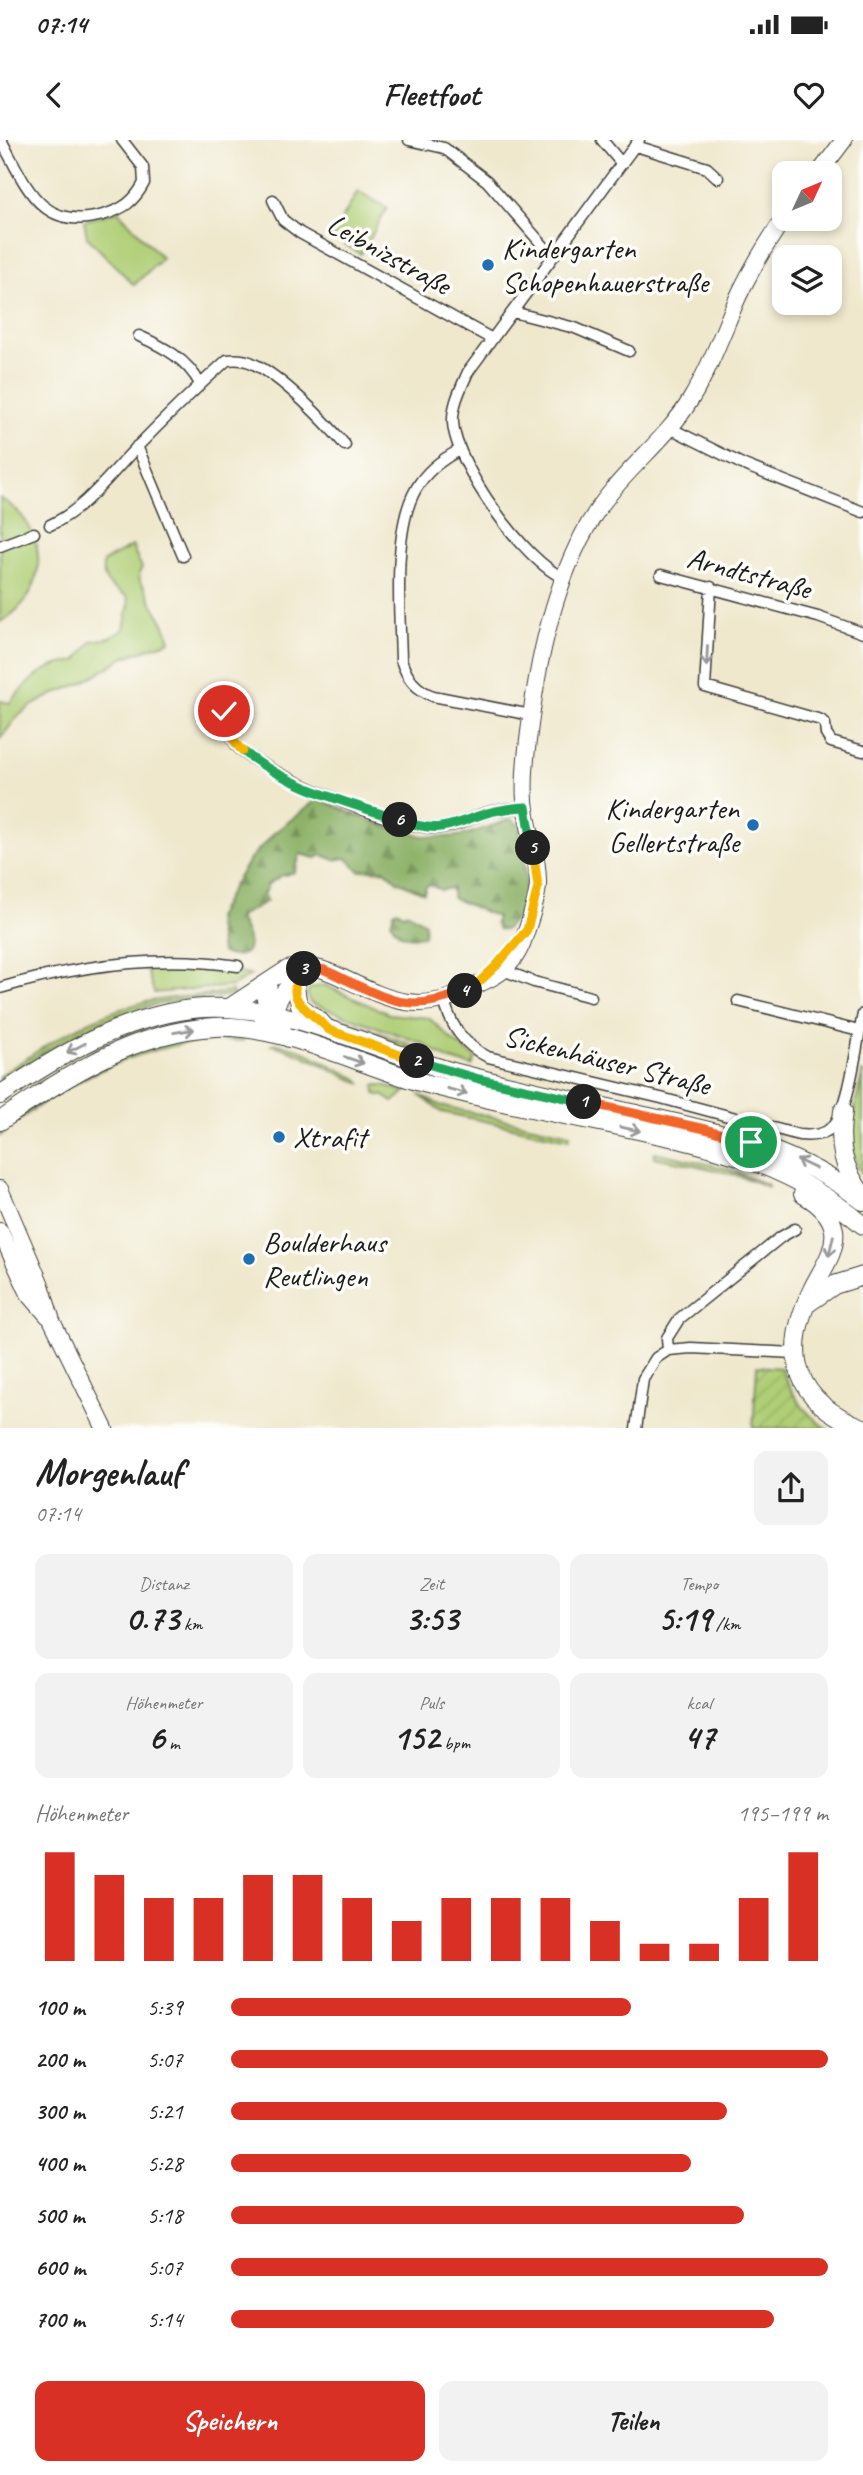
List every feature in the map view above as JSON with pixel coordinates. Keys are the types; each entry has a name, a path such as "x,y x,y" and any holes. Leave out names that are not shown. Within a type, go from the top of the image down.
{"main road":[{"path":"863,1198 815,1169 765,1147 695,1127 466,1076 329,1030 271,1015 226,1009 192,1009 126,1026 71,1050 0,1096 6,1118 87,1066 144,1041 195,1029 248,1029 289,1039 391,1073 491,1100 723,1150 782,1171 810,1186 863,1225"},
{"path":"843,1111 841,1153 863,1198"},
{"path":"723,1150 742,1166 808,1197 828,1214 834,1232 832,1250 796,1330 795,1353 802,1377 814,1398 837,1417 863,1428"},
{"path":"805,1305 834,1285 863,1276"}],"street":[{"path":"2,140 31,194 47,209 64,218 84,220 118,211 129,204 144,183 143,167 122,140"},
{"path":"409,140 444,148 487,181 553,257"},
{"path":"602,140 622,164"},
{"path":"828,161 844,140"},
{"path":"564,578 555,574 530,553 485,496 460,450 453,423 458,394 468,372 637,143 707,168 718,178"},
{"name":"Leibnizstraße","path":"273,200 283,220 300,233 492,339"},
{"path":"226,1009 287,968 297,966 326,970 393,1001 424,1003 444,1000 476,985 499,969 527,930 538,887 538,872 526,807 525,768 531,715 545,646 564,578 580,541 602,503 670,428 702,380 745,282 776,231"},
{"path":"513,312 575,328 629,351"},
{"path":"139,336 169,349 194,373 200,384"},
{"path":"50,525 74,512 137,446 227,360 242,359 255,364 275,378 316,414 345,445"},
{"path":"670,428 744,465 863,512"},
{"path":"137,446 183,556"},
{"path":"460,450 444,458 427,473 408,507 398,572 401,660 405,672 422,692 531,715"},
{"path":"0,546 34,533"},
{"name":"Arndtstraße","path":"661,575 818,617 863,633"},
{"path":"711,587 705,687 821,720 831,742 863,751"},
{"path":"224,711 228,729 238,746 254,760 318,792 414,825 436,829 459,824 488,812 526,807"},
{"path":"0,988 54,973 114,963 180,961 238,966"},
{"path":"248,1029 271,1015 281,1002 284,991 306,967"},
{"path":"499,969 591,997"},
{"path":"270,981 265,999 271,1015 289,1039"},
{"path":"295,981 299,1005 329,1030"},
{"name":"Sickenhäuser Straße","path":"444,1000 453,1026 467,1044 475,1051 501,1061 661,1098 799,1135 811,1136 828,1130 843,1111"},
{"path":"738,1001 859,1031"},
{"path":"843,1111 863,1014"},
{"path":"0,1189 41,1286 51,1321 104,1428"},
{"path":"668,1350 667,1338 679,1318 781,1237 795,1229"},
{"path":"0,1231 29,1294 51,1321"},
{"path":"636,1428 643,1379 656,1358 668,1350 795,1353"}],"green space":[{"path":"358,191 387,208 361,254 332,237"},
{"path":"118,211 162,258 134,285 87,237 84,221"},
{"path":"0,498 16,510 28,525 36,542 38,560 36,578 29,595 17,610 0,622"},
{"path":"132,546 142,568 139,573 140,582 165,625 170,641 125,657 82,683 33,705 18,716 0,739 0,701 10,703 38,674 76,661 92,641 110,638 124,629 129,604 127,596 105,580 103,562"},
{"path":"318,799 389,828 426,836 464,835 511,819 518,824 525,869 525,892 519,913 505,930 498,929 495,923 497,917 452,898 452,888 441,890 430,885 426,886 424,893 397,881 385,870 360,871 346,858 335,860 322,855 316,858 300,854 295,872 281,876 267,885 263,894 267,901 240,916 249,946 244,954 235,956 221,952 216,918 234,884 250,859 274,833"},
{"path":"397,910 404,914 407,912 425,923 424,936 400,934 391,922"},
{"path":"146,967 222,970 251,975 233,986 154,993"},
{"path":"324,985 389,1014 429,1018 476,1058 472,1066 448,1059 422,1043 310,1003 307,995 309,989"},
{"path":"232,991 233,995 141,1008 98,1023 58,1044 0,1081 0,1076 68,1033 122,1008 153,1001"},
{"path":"316,1013 342,1019 425,1050 436,1059"},
{"path":"193,1016 245,1016 245,1020 193,1020 148,1029 13,1106 10,1102 109,1042 144,1027"},
{"path":"283,1023 509,1093 509,1097 425,1076 285,1032"},
{"path":"208,1037 244,1037 243,1041 177,1045 113,1064 54,1096 0,1136 0,1131 7,1125 68,1084 138,1050"},
{"path":"274,1043 299,1049 358,1079 362,1084 306,1057 271,1045"},
{"path":"863,1071 863,1176 853,1150 852,1124"},
{"path":"375,1085 405,1092 393,1102 375,1094"},
{"path":"419,1095 442,1106 570,1134 569,1139 442,1112"},
{"path":"655,1152 725,1168 768,1187 726,1173 654,1157"},
{"path":"757,1366 781,1368 799,1402 826,1428 753,1428"}],"place":[{"name":"Kindergarten Schopenhauerstraße","path":"488,265"},
{"name":"Kindergarten Gellertstraße","path":"753,825"},
{"name":"Xtrafit","path":"279,1137"},
{"name":"Boulderhaus Reutlingen","path":"249,1259"}],"route":[{"path":"224,711 228,729 238,746 272,771 330,796 414,825 436,829 459,824 488,812 526,807 538,872 532,916 527,930 476,985 444,1000 403,1003 377,995 318,967 306,967 295,981 295,990 299,1005 308,1013 319,1019 329,1030 441,1069 705,1129 751,1142"}]}
